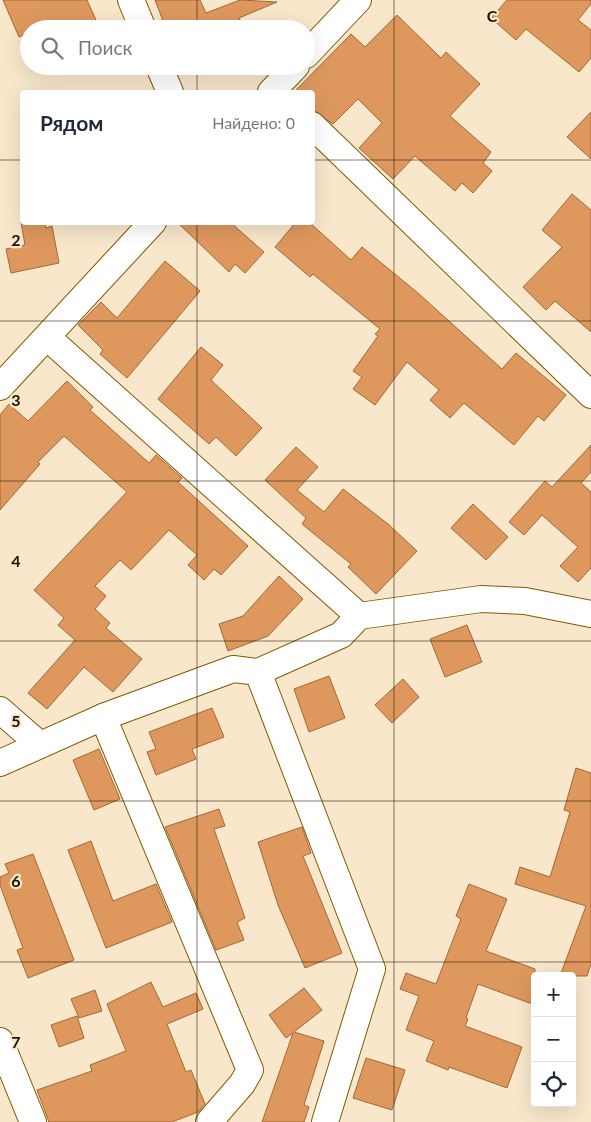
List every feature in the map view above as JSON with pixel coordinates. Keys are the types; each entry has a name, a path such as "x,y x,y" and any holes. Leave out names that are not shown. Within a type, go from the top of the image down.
{"street":[{"path":"131,0 139,20"},
{"path":"315,45 358,0"},
{"path":"163,75 169,90"},
{"path":"276,90 288,75"},
{"path":"315,128 591,395"},
{"path":"0,387 48,338 150,225"},
{"path":"48,338 359,616"},
{"path":"0,763 103,717 233,669 258,672 341,635 359,616 481,599 525,601 591,614"},
{"path":"258,672 372,969 325,1122"},
{"path":"0,710 40,745"},
{"path":"103,717 250,1070 242,1084 209,1122"},
{"path":"0,1041 33,1122"}],"building":[{"path":"3,0 87,0 96,20 20,20 19,37"},
{"path":"155,0 200,0 206,13 240,0 277,2 239,18 240,20 163,20"},
{"path":"507,0 591,0 591,4 578,20 591,30 591,58 579,72 526,29 516,40 491,18"},
{"path":"397,15 441,58 446,52 480,84 450,116 491,152 483,163 492,171 473,193 462,183 455,191 415,156 393,179 359,148 382,123 358,99 333,124 315,111 315,90 296,90 311,75 315,75 315,71 351,34 365,47"},
{"path":"591,112 591,159 567,137"},
{"path":"572,194 591,210 591,332 555,301 546,310 523,287 562,247 542,230"},
{"path":"22,225 46,225 46,228 52,226 59,263 11,273 6,249 25,245"},
{"path":"180,225 233,225 264,252 245,273 235,264 229,272"},
{"path":"293,225 312,225 351,260 362,247 418,293 502,369 516,353 566,395 544,421 538,416 514,445 464,403 450,418 430,400 439,390 407,362 375,405 353,389 362,377 353,371 378,336 375,334 380,329 313,274 310,277 275,247"},
{"path":"165,261 200,291 127,378 100,354 103,350 78,325 101,302 117,318"},
{"path":"201,347 223,365 211,380 262,428 236,456 216,437 209,444 158,399"},
{"path":"67,381 93,407 90,410 149,463 156,455 182,478 178,482 248,546 221,575 214,569 204,580 188,565 197,555 169,530 131,570 120,560 95,586 106,596 95,609 110,623 106,628 142,659 113,692 84,667 47,709 28,693 75,640 58,625 64,618 34,590 127,492 64,436 38,462 40,464 0,510 0,415 9,404 28,421"},
{"path":"591,445 591,472 581,483 591,492 591,568 578,582 560,566 578,547 542,515 524,535 509,522 545,481 552,487"},
{"path":"296,447 318,467 297,490 324,512 343,489 388,524 417,551 376,594 348,567 351,564 302,524 306,518 265,480"},
{"path":"473,504 508,537 486,560 451,528"},
{"path":"279,576 303,599 268,636 228,651 219,624 243,616"},
{"path":"467,625 482,662 445,677 430,639"},
{"path":"329,676 345,718 309,732 294,689"},
{"path":"403,679 419,697 392,723 375,705"},
{"path":"212,708 224,737 192,749 196,759 156,775 147,752 156,749 149,732"},
{"path":"99,749 120,799 94,810 73,760"},
{"path":"576,768 591,773 591,964 587,976 576,976 576,972 561,972 586,906 515,884 520,867 550,877 570,812 564,810"},
{"path":"219,809 225,826 214,829 245,918 237,922 244,940 216,950 165,827"},
{"path":"302,827 311,853 303,856 342,953 305,968 278,905 258,842"},
{"path":"91,841 113,901 156,884 172,922 106,948 68,850"},
{"path":"33,854 74,960 28,978 17,950 23,948 0,885 0,877 9,873 5,864"},
{"path":"469,884 507,899 486,951 535,969 535,972 531,972 531,1004 478,984 466,1018 468,1019 465,1026 522,1047 507,1088 449,1067 448,1070 426,1061 434,1041 406,1030 419,996 400,989 406,973 436,984 461,919 456,916"},
{"path":"151,982 163,1007 196,993 203,1009 167,1024 186,1072 191,1070 205,1104 198,1112 172,1122 49,1122 37,1090 92,1071 90,1065 126,1051 107,1004"},
{"path":"304,988 322,1010 294,1032 324,1041 304,1105 309,1107 304,1122 262,1122 293,1033 286,1038 269,1015"},
{"path":"95,990 102,1011 79,1018 71,999"},
{"path":"77,1016 84,1038 59,1047 51,1025"},
{"path":"366,1058 405,1070 392,1110 353,1098"}]}
